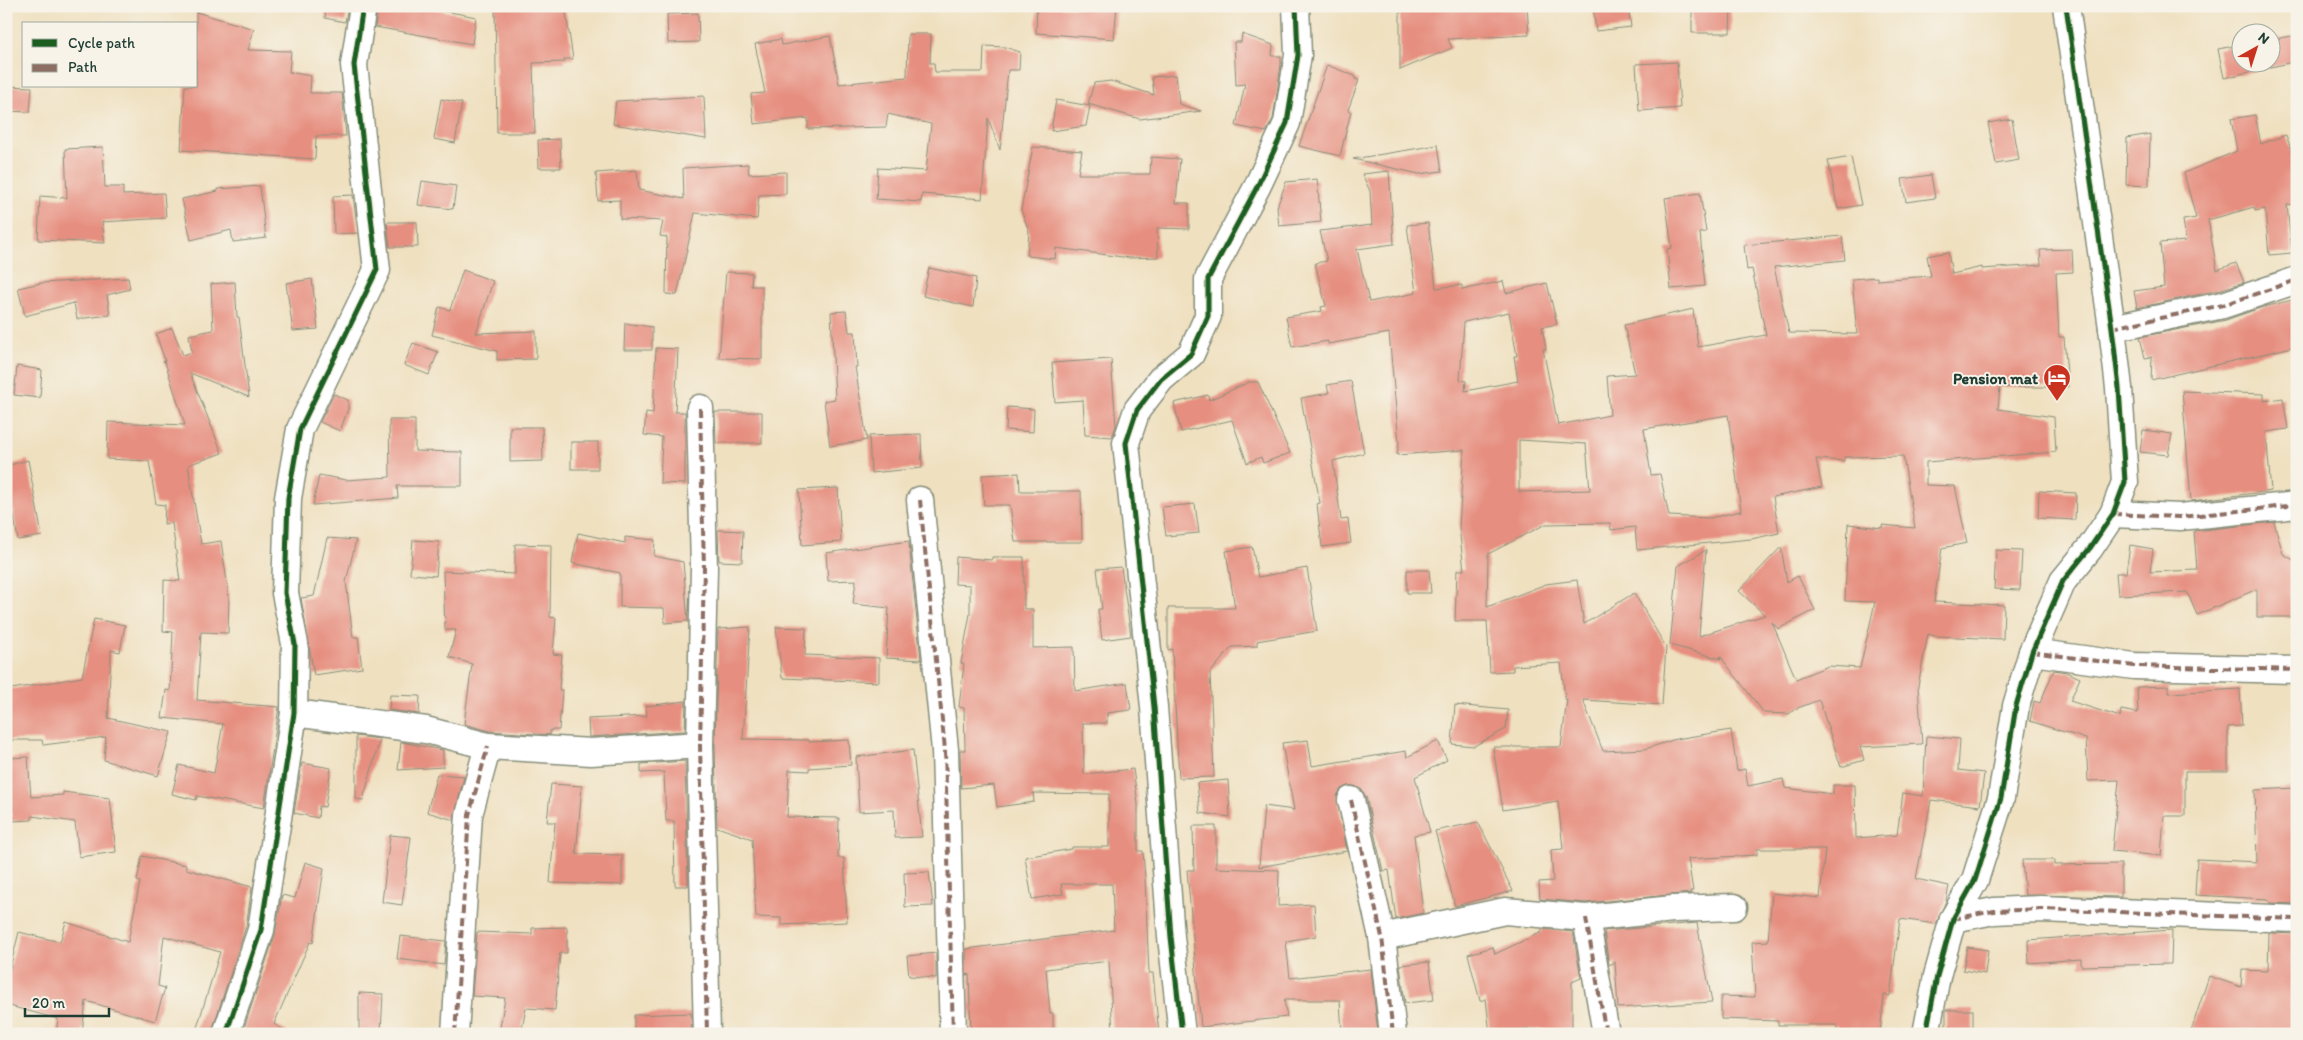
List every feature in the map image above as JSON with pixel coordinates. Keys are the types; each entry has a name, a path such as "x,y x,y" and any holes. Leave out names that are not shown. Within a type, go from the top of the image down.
{"street":[{"path":"226,1034 261,930 294,713 295,644 285,592 288,498 300,429 377,270 354,65 363,6"},
{"path":"1182,1034 1171,937 1154,707 1126,443 1137,410 1161,379 1191,354 1208,316 1208,279 1258,187 1286,122 1298,54 1296,6"},
{"path":"1926,1034 1937,976 1953,919 1975,880 2001,798 2016,706 2032,652 2063,581 2090,548 2113,514 2125,482 2119,388 2112,328 2066,6"},
{"path":"2112,328 2223,305 2297,280"},
{"path":"700,408 704,568 700,745 707,1034"},
{"path":"920,500 945,750 953,1034"},
{"path":"2113,514 2180,517 2297,505"},
{"path":"2032,652 2134,666 2297,670"},
{"path":"294,713 426,730 488,746 591,752 700,745"},
{"path":"455,1034 469,815 488,746"},
{"path":"1351,800 1382,937 1394,1034"},
{"path":"1382,937 1504,911 1586,918 1673,909 1734,907"},
{"path":"1953,919 1994,911 2041,909 2297,919"},
{"path":"1586,918 1606,1034"}],"building":[{"path":"326,6 348,6 345,22 325,18"},
{"path":"378,6 419,6 476,17 472,44 375,27"},
{"path":"495,6 565,6 573,59 564,59 565,62 533,63 535,133 497,133"},
{"path":"1037,6 1086,8 1087,6 1117,6 1114,39 1036,33"},
{"path":"1400,6 1527,6 1529,35 1448,39 1452,48 1400,70"},
{"path":"1593,6 1628,6 1631,27 1596,31"},
{"path":"1692,6 1731,6 1730,33 1692,33"},
{"path":"196,12 254,29 248,50 291,51 289,72 311,76 310,93 342,93 346,136 316,136 315,159 181,150 185,88 198,88 198,22 196,22"},
{"path":"698,13 699,42 668,43 667,14"},
{"path":"908,34 931,34 930,63 934,63 935,72 983,72 984,46 1005,47 1020,52 1019,70 1008,70 1000,150 988,118 982,199 922,194 921,202 876,199 878,168 926,171 931,124 888,114 886,127 808,129 808,118 754,124 751,94 765,93 755,44 781,39 782,45 830,36 839,84 907,77"},
{"path":"1242,34 1273,45 1272,56 1281,56 1273,119 1266,132 1236,126 1245,84 1236,85 1234,42 1241,42"},
{"path":"2297,35 2297,61 2280,65 2280,38"},
{"path":"2230,47 2230,72 2250,72 2224,78 2218,49"},
{"path":"1677,62 1680,108 1639,111 1636,64"},
{"path":"1327,65 1355,76 1355,79 1359,80 1348,110 1351,111 1340,156 1299,146"},
{"path":"1176,75 1179,104 1201,111 1140,119 1088,104 1094,83 1111,81 1154,95 1152,77"},
{"path":"6,86 32,88 30,112 6,111"},
{"path":"704,96 706,139 613,124 616,101"},
{"path":"441,99 462,103 455,143 434,139"},
{"path":"1056,100 1090,106 1086,126 1051,131"},
{"path":"2255,115 2261,144 2286,135 2297,165 2297,204 2287,205 2292,253 2269,255 2265,209 2255,211 2254,207 2208,220 2217,270 2236,263 2244,282 2219,290 2137,308 2134,291 2164,287 2160,243 2186,241 2183,220 2196,218 2184,173 2237,151 2231,119"},
{"path":"2012,119 2019,160 1996,164 1988,123"},
{"path":"2150,134 2149,186 2126,185 2127,138"},
{"path":"560,139 561,168 539,168 538,140"},
{"path":"1438,145 1442,171 1419,174 1353,159"},
{"path":"103,147 105,187 123,187 123,195 164,193 166,218 102,222 105,243 38,240 40,196 67,198 65,149"},
{"path":"1033,147 1082,151 1078,174 1150,174 1151,157 1180,159 1176,203 1189,203 1189,229 1157,228 1158,257 1130,258 1056,248 1055,259 1027,256 1029,231 1021,210"},
{"path":"1851,157 1861,205 1838,209 1828,161"},
{"path":"748,164 749,174 786,172 786,194 759,195 757,219 695,213 677,295 666,294 667,237 660,236 663,221 620,219 620,200 598,201 596,173 637,170 639,190 684,199 683,168"},
{"path":"1389,171 1394,244 1357,249 1369,302 1416,293 1407,225 1428,223 1436,288 1462,285 1462,290 1503,281 1506,293 1547,283 1557,324 1542,327 1546,349 1543,349 1558,425 1610,415 1607,376 1635,374 1624,325 1693,309 1698,347 1766,335 1752,269 1747,270 1744,245 1842,236 1845,260 1774,267 1789,333 1857,334 1852,279 1877,277 1877,280 1931,276 1927,256 1948,252 1952,274 1982,267 1982,269 2041,265 2040,250 2072,249 2073,272 2056,273 2059,337 2064,337 2068,387 2000,387 1998,409 2054,417 2056,452 1926,462 1926,485 1955,486 1967,543 1942,548 1934,602 2004,605 2003,639 1934,636 1928,634 1918,686 1922,744 1860,747 1864,760 1841,767 1819,700 1795,709 1789,714 1764,713 1720,656 1721,659 1670,645 1678,566 1706,550 1699,636 1765,615 1739,591 1781,547 1787,582 1798,576 1815,610 1778,629 1772,622 1796,679 1828,666 1860,668 1875,602 1845,601 1848,524 1882,528 1882,525 1915,528 1903,456 1844,457 1844,461 1816,459 1822,487 1773,497 1779,533 1751,539 1637,550 1635,527 1611,530 1610,523 1546,524 1488,554 1487,607 1546,584 1577,580 1584,624 1634,593 1666,647 1662,705 1583,700 1603,751 1645,749 1676,739 1731,730 1737,771 1745,769 1748,786 1783,779 1785,788 1833,794 1833,785 1855,785 1856,838 1897,835 1903,793 1923,796 1926,736 1960,739 1958,770 1984,773 1980,806 1931,800 1916,879 1949,886 1946,901 1936,924 1900,919 1890,996 1884,995 1880,1034 1837,1034 1837,1025 1778,1025 1778,1021 1721,1019 1721,996 1755,997 1752,942 1768,941 1772,893 1820,898 1825,849 1757,849 1757,855 1688,859 1693,891 1690,891 1691,893 1586,903 1540,899 1539,882 1553,881 1551,850 1563,849 1558,801 1503,810 1493,747 1561,747 1567,699 1565,699 1561,663 1513,666 1513,671 1490,672 1487,621 1455,621 1457,570 1464,570 1459,527 1464,450 1397,455 1399,443 1389,333 1328,344 1328,341 1292,347 1286,317 1322,311 1321,307 1326,306 1315,263 1327,261 1320,231 1372,225 1370,191 1362,174","holes":["1509,312 1517,356 1514,356 1518,381 1465,391 1466,381 1460,380 1464,322","1728,415 1741,511 1710,518 1669,516 1660,474 1651,475 1644,429","1519,440 1586,444 1590,490 1519,492"]},
{"path":"1931,175 1935,198 1906,202 1902,179"},
{"path":"1317,179 1321,222 1279,226 1277,207 1286,182"},
{"path":"422,181 456,186 453,209 418,205"},
{"path":"260,186 266,238 233,242 231,230 191,240 182,199 218,191 218,189"},
{"path":"1700,193 1706,232 1700,233 1705,286 1671,289 1667,249 1672,248 1665,198"},
{"path":"353,195 358,233 334,234 333,196"},
{"path":"387,222 417,222 418,247 390,247"},
{"path":"929,268 976,278 973,307 923,296"},
{"path":"463,270 493,281 476,333 536,331 536,359 497,360 497,351 432,335 439,307 450,310"},
{"path":"726,272 752,273 751,286 762,286 762,359 719,358"},
{"path":"128,278 130,289 107,295 110,315 77,319 74,303 25,316 18,288 41,283"},
{"path":"312,279 318,329 293,331 286,283"},
{"path":"235,282 237,317 239,317 249,397 190,373 222,453 188,465 201,544 221,541 229,596 228,633 201,632 197,700 279,707 264,808 197,796 196,800 172,794 179,765 214,773 223,724 162,718 166,690 170,691 173,632 163,631 164,580 180,581 172,523 164,524 165,505 156,504 149,461 107,459 108,422 185,425 165,362 163,361 165,361 156,334 172,328 183,355 192,352 189,335 213,330 211,284"},
{"path":"2297,299 2297,346 2151,380 2152,357 2145,358 2140,337 2226,320 2263,307"},
{"path":"846,311 849,332 855,332 857,367 855,367 867,440 830,446 824,401 835,399 831,312"},
{"path":"625,323 652,327 652,350 624,350"},
{"path":"413,343 438,352 429,375 404,365"},
{"path":"656,348 678,349 675,412 685,412 685,484 660,483 662,437 644,435 646,412 653,413"},
{"path":"1111,359 1116,426 1112,437 1085,435 1083,400 1055,402 1052,363"},
{"path":"17,366 42,370 40,398 14,395"},
{"path":"1351,381 1364,453 1333,461 1341,520 1348,519 1351,543 1322,547 1317,504 1320,503 1301,398 1329,393 1327,385"},
{"path":"1249,382 1258,382 1290,453 1263,463 1261,457 1247,463 1232,420 1181,432 1174,403 1208,395 1209,400"},
{"path":"2182,391 2264,394 2264,401 2283,398 2288,429 2266,432 2271,491 2191,501"},
{"path":"334,394 348,400 348,409 340,431 320,422"},
{"path":"1007,407 1034,409 1033,432 1006,430"},
{"path":"715,412 762,412 762,443 716,443"},
{"path":"389,420 415,420 415,451 462,452 462,486 397,486 398,498 313,505 319,475 346,480 390,477"},
{"path":"510,427 542,427 543,461 510,462"},
{"path":"2143,430 2172,434 2168,455 2140,452"},
{"path":"921,434 922,468 871,473 869,436"},
{"path":"571,442 598,442 598,469 571,469"},
{"path":"28,460 42,536 18,540 10,493 6,494 6,466"},
{"path":"1019,473 1020,491 1081,491 1082,542 1015,542 1010,505 984,505 982,475"},
{"path":"838,488 841,542 802,545 799,490"},
{"path":"2039,491 2076,493 2075,520 2038,518"},
{"path":"1195,504 1199,533 1166,536 1162,507"},
{"path":"2274,522 2283,554 2297,562 2297,617 2257,617 2257,589 2197,615 2187,592 2118,595 2116,573 2126,573 2130,545 2153,549 2150,572 2197,570 2194,531"},
{"path":"718,530 743,531 742,562 719,561"},
{"path":"578,533 625,543 625,537 655,540 654,556 683,562 688,621 665,623 664,608 620,607 620,573 572,563"},
{"path":"327,538 356,540 346,582 353,637 358,637 362,668 314,675 301,598 314,596"},
{"path":"413,540 439,542 436,576 410,574"},
{"path":"909,541 921,660 886,658 889,608 853,604 856,580 828,581 826,553"},
{"path":"515,544 551,545 550,617 556,618 553,654 562,655 559,690 562,690 559,730 550,730 550,735 490,731 464,724 472,664 449,657 456,630 445,630 443,571 515,574"},
{"path":"1252,547 1258,577 1307,568 1317,631 1257,641 1257,646 1232,647 1210,673 1214,777 1179,778 1172,649 1168,650 1168,608 1235,608 1226,551"},
{"path":"1996,550 2022,551 2020,590 1994,589"},
{"path":"956,557 992,560 992,557 1024,557 1024,609 1033,609 1033,648 1074,647 1075,691 1127,683 1131,710 1107,713 1107,723 1083,723 1084,774 1133,769 1138,804 1138,851 1143,851 1149,973 1153,973 1159,1034 1113,1034 1109,961 1046,969 1050,1013 1053,1013 1053,1034 971,1034 969,974 966,975 966,949 1114,930 1112,884 1061,884 1063,894 1032,899 1025,857 1072,849 1072,847 1109,847 1109,794 1033,793 1034,802 997,807 994,785 961,788 960,750 965,750 964,708 959,707 964,664 961,663 970,614 970,585 955,584"},
{"path":"1121,567 1131,636 1102,640 1098,609 1102,609 1097,569"},
{"path":"1407,570 1429,570 1431,593 1407,593"},
{"path":"94,619 125,625 120,652 111,650 108,718 171,732 158,776 104,760 106,737 43,745 42,740 6,740 6,690 82,677"},
{"path":"750,627 743,739 809,740 809,742 849,740 851,765 809,768 809,771 789,770 787,817 839,818 838,858 844,858 847,922 781,925 781,918 756,917 752,839 717,827 715,745 718,629"},
{"path":"776,627 806,628 805,655 879,658 879,682 782,678"},
{"path":"2054,670 2066,672 2080,678 2070,701 2120,717 2121,710 2138,713 2137,687 2169,686 2169,693 2240,689 2242,726 2228,727 2228,771 2185,771 2185,816 2164,816 2161,856 2112,851 2119,780 2088,781 2086,739 2030,721 2034,701 2040,703"},
{"path":"390,695 420,696 419,714 389,710"},
{"path":"686,701 685,731 589,737 588,719 647,716 646,706"},
{"path":"1455,705 1508,710 1506,729 1474,746 1452,744"},
{"path":"356,736 380,739 363,800 356,799"},
{"path":"1308,740 1312,766 1406,751 1407,757 1438,741 1447,760 1415,777 1430,832 1414,835 1423,913 1396,919 1389,870 1383,871 1366,797 1362,790 1355,786 1347,786 1341,789 1337,796 1347,851 1259,867 1264,806 1294,810 1282,743"},
{"path":"401,742 443,750 443,767 398,770"},
{"path":"913,750 922,837 895,838 894,810 859,812 856,757"},
{"path":"28,757 31,797 63,795 63,792 110,798 116,852 79,857 75,822 32,816 32,820 11,821 11,813 6,812 6,798 10,798 8,758"},
{"path":"685,761 688,886 675,886 674,821 666,821 664,772 641,773 641,764"},
{"path":"302,763 331,768 325,807 319,806 318,818 294,813"},
{"path":"437,774 464,776 454,820 427,812"},
{"path":"1228,780 1230,817 1200,813 1197,783"},
{"path":"551,784 582,786 576,854 622,855 622,885 550,883 555,822 547,822"},
{"path":"2297,788 2297,904 2270,903 2267,899 2195,895 2197,859 2257,862 2255,790"},
{"path":"1478,822 1513,891 1455,906 1435,831"},
{"path":"1193,826 1216,826 1216,868 1279,870 1278,906 1314,904 1316,936 1286,941 1290,978 1371,969 1378,1034 1342,1034 1340,1000 1284,1000 1287,1017 1201,1027 1187,870 1194,870"},
{"path":"390,835 411,837 402,905 382,902"},
{"path":"142,856 186,865 186,869 252,887 246,926 211,1034 195,1034 220,952 164,936 158,986 165,988 155,1021 86,1001 82,1034 56,1034 58,1019 6,1005 6,984 19,932 60,942 66,922 128,942 140,882 137,881"},
{"path":"2022,860 2054,860 2054,865 2121,864 2121,897 2025,895"},
{"path":"305,862 324,868 313,943 310,942 274,1024 290,1034 242,1034 275,935 282,895 295,898"},
{"path":"929,872 933,906 905,907 904,873"},
{"path":"1697,923 1712,1002 1618,1008 1615,962 1609,965 1604,931"},
{"path":"567,927 567,953 560,953 555,1010 526,1008 521,1034 499,1034 505,998 472,996 477,932 532,934 532,928"},
{"path":"1542,929 1573,932 1581,978 1572,982 1572,1029 1516,1030 1517,1034 1490,1034 1486,999 1480,1001 1468,954 1493,947 1495,954 1542,932"},
{"path":"2172,930 2171,964 2081,966 2081,959 2029,963 2028,940"},
{"path":"2269,933 2297,934 2297,1034 2190,1034 2209,976 2241,987 2242,970 2268,971"},
{"path":"400,936 446,941 444,965 397,959"},
{"path":"1967,947 1988,950 1985,974 1963,970"},
{"path":"936,953 936,978 909,976 907,956"},
{"path":"1429,962 1434,1000 1405,1003 1400,965"},
{"path":"359,993 383,994 381,1032 359,1031"},
{"path":"1946,1010 1973,1010 1973,1034 1946,1034"},
{"path":"691,1013 692,1034 634,1034 634,1015"}],"marked path":[{"path":"2112,328 2223,305 2297,280"},
{"path":"700,408 704,568 700,745 707,1034"},
{"path":"920,500 945,750 953,1034"},
{"path":"2113,514 2180,517 2297,505"},
{"path":"2032,652 2134,666 2297,670"},
{"path":"455,1034 469,815 488,746"},
{"path":"1351,800 1382,937 1393,1034"},
{"path":"1953,919 1994,911 2041,909 2297,919"},
{"path":"1586,918 1606,1034"}],"cycle path":[{"path":"226,1034 261,930 294,713 295,644 285,593 288,498 300,429 377,270 354,65 363,6"},
{"path":"1182,1034 1171,937 1154,707 1126,443 1137,410 1161,379 1191,354 1208,316 1208,279 1257,187 1287,123 1298,55 1296,6"},
{"path":"1926,1034 1937,976 1953,919 1975,880 2001,798 2016,706 2032,652 2063,581 2090,548 2113,514 2125,482 2119,388 2112,328 2066,6"}],"place":[{"name":"Pension mat","path":"2057,402"}]}
